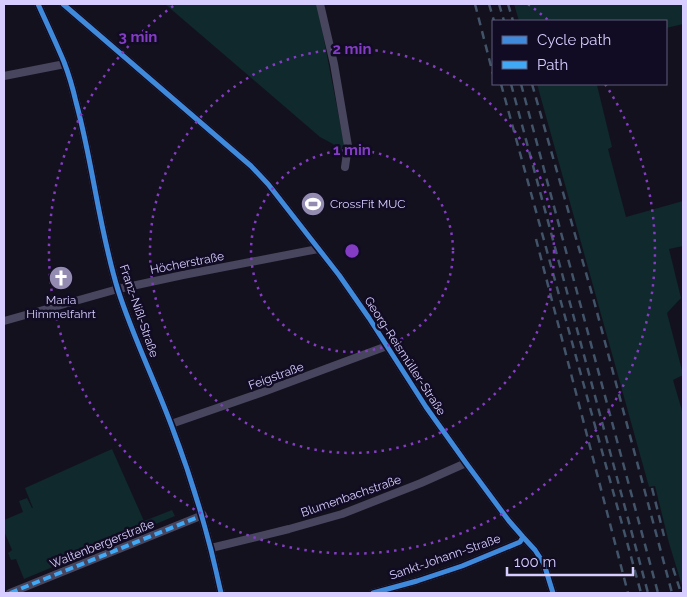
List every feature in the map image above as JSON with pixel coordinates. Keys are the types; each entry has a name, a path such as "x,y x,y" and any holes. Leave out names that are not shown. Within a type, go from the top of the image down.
{"street":[{"name":"Franz-Nißl-Straße","path":"38,4 65,64 85,137 106,244 118,289 172,424 203,515 221,593"},
{"name":"Georg-Reismüller-Straße","path":"63,4 251,166 268,184 354,298 426,407 466,463 523,538 535,550 544,564 553,593"},
{"path":"320,4 334,64 348,146 345,166"},
{"path":"4,76 65,64"},
{"name":"Höcherstraße","path":"4,321 118,289 318,248"},
{"name":"Feigstraße","path":"172,424 387,346"},
{"name":"Blumenbachstraße","path":"211,548 342,514 466,463"},
{"name":"Waltenbergerstraße","path":"10,593 203,515"},
{"name":"Sankt-Johann-Straße","path":"373,593 462,566 520,542 523,538"}],"green space":[{"path":"165,4 317,4 343,138 344,146 340,151 333,144 320,137"},
{"path":"514,4 683,4 683,24 667,28 667,20 519,20"},
{"path":"537,85 597,85 612,147 608,149 626,217 683,201 683,246 669,249 681,298 667,313 683,374 673,380 683,414 683,589 655,486 649,487"},
{"path":"112,449 144,521 172,510 175,516 24,579 16,559 11,560 8,553 12,550 4,531 4,520 23,512 19,501 27,498 33,508 25,488"}],"railway":[{"path":"475,4 492,70"},
{"path":"489,4 494,20"},
{"path":"499,4 504,20"},
{"path":"508,4 513,20"},
{"path":"501,85 641,593"},
{"path":"511,85 648,593"},
{"path":"521,85 658,593"},
{"path":"532,85 594,301 672,593"},
{"path":"536,239 628,593"},
{"path":"652,488 664,536"},
{"path":"673,568 681,593"}],"marked path":[{"path":"10,593 203,515"}],"cycle path":[{"path":"38,4 64,62 72,87 82,125 111,267 118,290 187,468 206,530 221,593"},
{"path":"63,4 251,166 268,184 339,275 426,407 466,463 509,521 535,550 544,564 553,593"},
{"path":"373,593 462,566 520,542 523,537"}],"place":[{"name":"CrossFit MUC","path":"313,204"},
{"name":"Maria Himmelfahrt","path":"61,278"}]}
